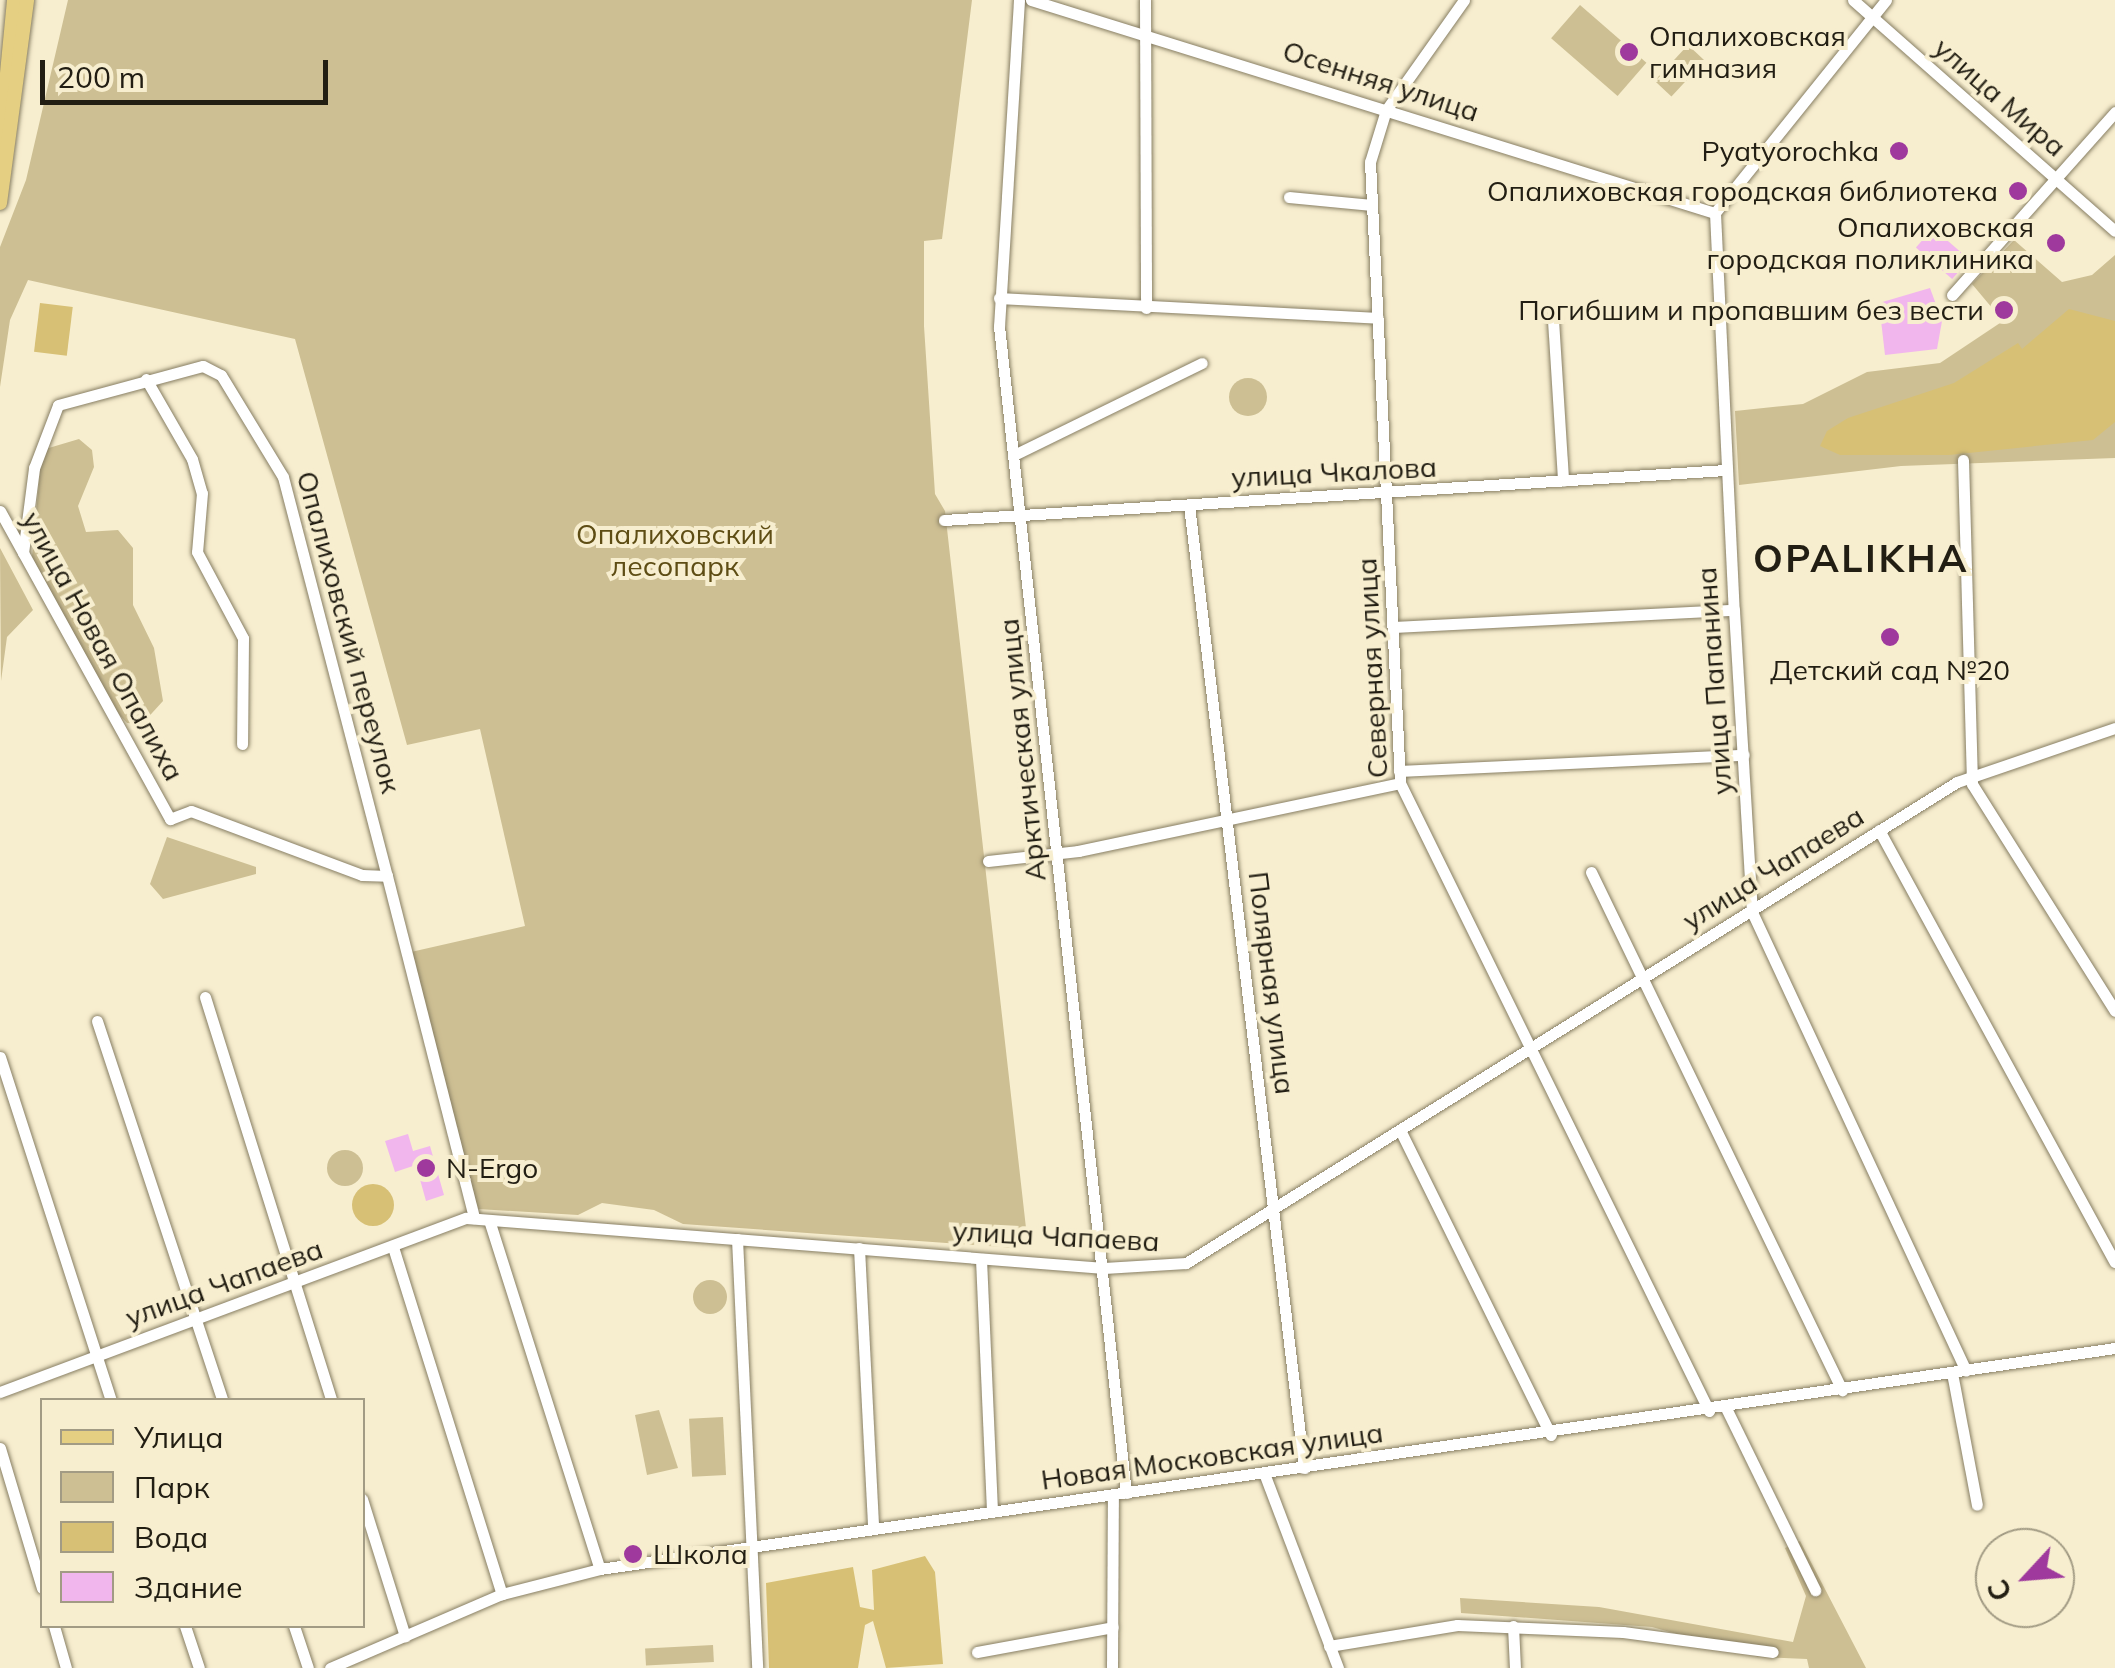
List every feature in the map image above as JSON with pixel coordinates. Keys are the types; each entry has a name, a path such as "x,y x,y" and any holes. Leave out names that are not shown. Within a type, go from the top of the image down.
{"main road":[{"path":"0,146 14,0"},
{"path":"0,203 27,0"}],"street":[{"name":"Арктическая улица","path":"1019,0 999,298 1104,1268 1120,1494 1112,1668"},
{"name":"Осенняя улица","path":"1032,0 1150,33 1715,213"},
{"path":"1144,0 1150,33 1146,308"},
{"name":"Северная улица","path":"1464,0 1386,110 1370,162 1400,777 1709,1410"},
{"name":"улица Мира","path":"1853,0 2115,231"},
{"path":"1715,213 1886,0"},
{"path":"1952,295 2115,112"},
{"path":"1289,198 1372,205"},
{"name":"улица Папанина","path":"1715,213 1752,912 1966,1371"},
{"path":"999,298 1377,318"},
{"path":"1553,320 1563,480"},
{"path":"1014,455 1202,364"},
{"name":"Опалиховский переулок","path":"23,553 34,468 58,405 146,379 213,369 279,467 387,876"},
{"path":"146,379 192,459 202,494 197,552 243,638 242,744"},
{"path":"1963,460 1976,796 2115,1011"},
{"name":"улица Чкалова","path":"944,520 1021,510 1388,496 1726,470"},
{"name":"Полярная улица","path":"1189,505 1304,1468"},
{"name":"улица Новая Опалиха","path":"0,510 170,820 191,811 362,875 387,876"},
{"path":"1394,627 1734,610"},
{"name":"улица Чапаева","path":"0,1392 474,1218 1104,1268 1186,1263 1275,1212 1974,774 2115,728"},
{"path":"988,861 1058,853 1226,820 1400,777 1744,755"},
{"path":"1879,830 2115,1262"},
{"path":"1591,872 1842,1390"},
{"path":"387,876 474,1218"},
{"path":"205,997 331,1398"},
{"path":"97,1020 221,1398"},
{"path":"0,1057 110,1398"},
{"path":"1401,1132 1550,1435"},
{"path":"490,1220 600,1569"},
{"path":"737,1239 758,1668"},
{"path":"393,1246 502,1594"},
{"path":"859,1248 873,1528"},
{"path":"981,1259 992,1512"},
{"name":"Новая Московская улица","path":"330,1668 502,1594 600,1569 749,1544 1550,1435 2115,1348"},
{"path":"1952,1373 1977,1505"},
{"path":"1726,1408 1815,1590"},
{"path":"0,1448 40,1581"},
{"path":"1264,1474 1338,1668"},
{"path":"365,1509 405,1636"},
{"path":"1329,1646 1457,1625 1513,1626 1773,1652"},
{"path":"1513,1626 1514,1668"},
{"path":"977,1652 1113,1627"},
{"path":"55,1628 66,1668"},
{"path":"186,1628 198,1668"},
{"path":"295,1628 308,1668"}],"green space":[{"name":"Опалиховский лесопарк","path":"68,0 972,0 942,239 924,241 924,326 935,494 945,511 1026,1228 1016,1248 683,1224 654,1210 602,1203 578,1215 478,1209 411,952 525,926 480,729 407,745 295,339 28,280 10,320 0,387 0,247 26,180"},
{"path":"1580,5 1646,63 1618,96 1551,38"},
{"path":"1688,45 1705,61 1671,97 1655,81"},
{"path":"2014,240 2062,282 2092,275 2115,255 2115,458 1901,466 1739,485 1735,411 1803,404 1867,372 1940,363 2003,321 1972,284"},
{"path":"1248,378 1262,383 1267,397 1262,411 1248,416 1234,411 1229,397 1234,383"},
{"path":"79,439 92,450 94,467 78,506 86,532 118,530 133,548 133,605 154,648 163,701 142,724 127,723 112,707 32,557 42,450"},
{"path":"0,548 33,610 7,637 1,681"},
{"path":"167,837 256,867 256,874 163,899 150,884"},
{"path":"345,1150 357,1156 363,1168 357,1180 345,1186 333,1180 327,1168 333,1156"},
{"path":"710,1280 722,1285 727,1297 722,1309 710,1314 698,1309 693,1297 698,1285"},
{"path":"659,1410 678,1468 647,1475 635,1415"},
{"path":"723,1417 726,1475 692,1477 689,1419"},
{"path":"1800,1541 1866,1668 1809,1668 1807,1659 1759,1657 1652,1627 1461,1613 1460,1598 1599,1607 1793,1642 1806,1596 1785,1548"},
{"path":"713,1645 714,1662 646,1666 645,1649"}],"water":[{"path":"40,303 73,307 67,356 34,352"},
{"path":"2069,309 2115,321 2115,422 2093,440 1949,455 1840,455 1820,446 1827,431 1848,418 1954,383 2018,343 2022,349"},
{"path":"373,1184 388,1190 394,1205 388,1220 373,1226 358,1220 352,1205 358,1190"},
{"path":"925,1556 935,1572 943,1664 886,1668 873,1621 865,1625 858,1668 769,1668 766,1583 853,1567 860,1607 874,1610 872,1570"}],"building":[{"path":"1933,228 1969,259 1952,279 1916,248"},
{"path":"1930,288 1942,321 1937,349 1885,355 1879,303"},
{"name":"N-Ergo","path":"408,1134 413,1151 430,1146 444,1195 426,1201 416,1165 395,1172 385,1141"}],"place":[{"name":"Опалиховская гимназия","path":"1629,52"},
{"name":"Pyatyorochka","path":"1899,151"},
{"name":"Опалиховская городская библиотека","path":"2018,191"},
{"name":"Опалиховская городская поликлиника","path":"2056,243"},
{"name":"Погибшим и пропавшим без вести","path":"2004,310"},
{"name":"Детский сад №20","path":"1890,637"},
{"name":"N-Ergo","path":"426,1168"},
{"name":"Школа","path":"633,1554"}],"district":[{"name":"OPALIKHA","path":"1861,559"}]}
